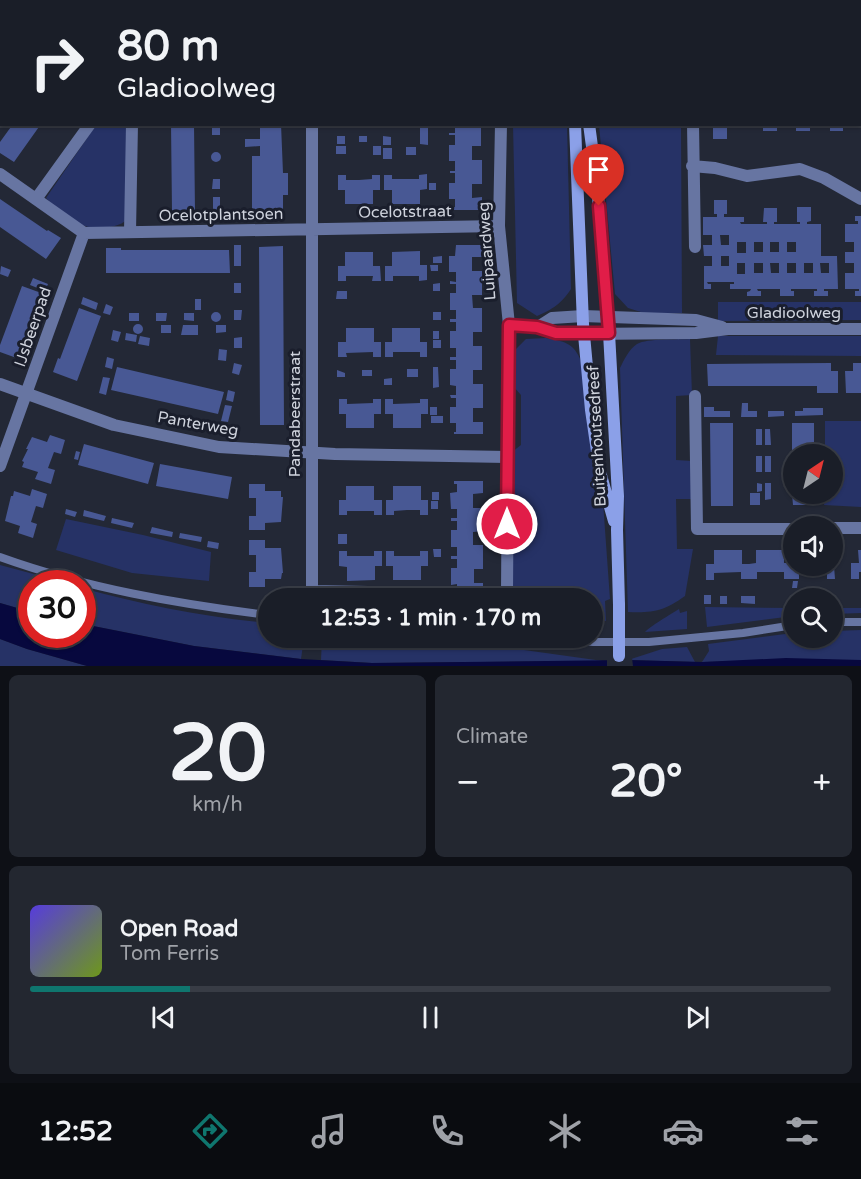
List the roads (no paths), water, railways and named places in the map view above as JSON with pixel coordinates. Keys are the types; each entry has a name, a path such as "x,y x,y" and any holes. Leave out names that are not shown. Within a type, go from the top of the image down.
{"main road":[{"name":"Buitenhoutsedreef","path":"574,126 584,334 591,410 600,472 616,531"},
{"name":"Buitenhoutsedreef","path":"589,126 597,184 609,333 618,496 616,531 620,666"}],"street":[{"path":"36,200 89,126"},
{"path":"130,232 132,126"},
{"name":"Pandabeerstraat","path":"312,126 312,588"},
{"name":"Luipaardweg","path":"501,126 499,226 509,325 507,588"},
{"path":"693,126 695,247"},
{"path":"693,166 715,168 747,176 800,169 824,178 861,199"},
{"path":"0,174 84,233"},
{"name":"Ocelotstraat","path":"312,231 499,226"},
{"name":"Ocelotplantsoen","path":"84,233 312,231"},
{"name":"IJsbeerpad","path":"0,466 84,233"},
{"name":"Gladioolweg","path":"537,327 552,318 583,316 696,320 728,329"},
{"name":"Gladioolweg","path":"509,325 537,327 556,333 584,334 696,333 728,329 861,329"},
{"name":"Panterweg","path":"0,384 114,425 219,447 507,457"},
{"path":"695,396 697,529 783,529"},
{"path":"843,528 861,528"}],"lane":[{"path":"0,557 78,581 129,593 258,614"},
{"path":"843,622 861,622"},
{"path":"603,642 649,642 783,628"}]}
